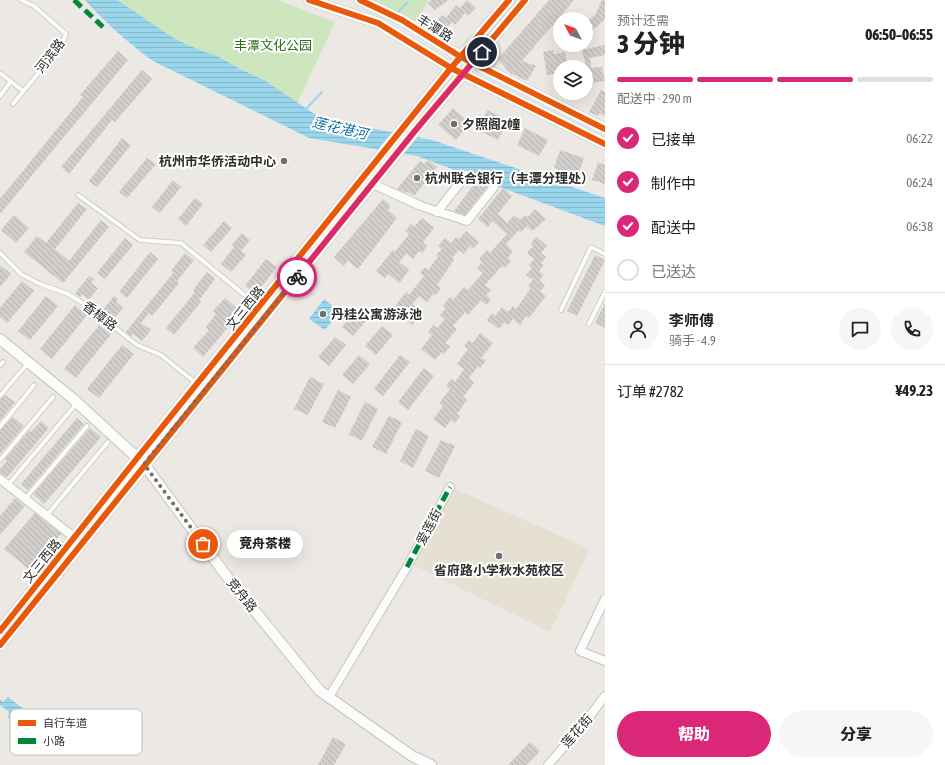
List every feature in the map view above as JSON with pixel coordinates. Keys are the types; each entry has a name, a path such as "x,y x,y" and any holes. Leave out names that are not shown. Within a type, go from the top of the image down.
{"main road":[{"name":"丰潭路","path":"309,0 378,23 394,31 451,68 605,144"},
{"name":"丰潭路","path":"360,0 386,11 402,20 461,57 605,130"},
{"name":"文三西路","path":"0,645 198,384 260,307 386,160 409,130 451,68 509,0"},
{"name":"文三西路","path":"409,130 464,74 525,0"},
{"name":"文三西路","path":"0,631 75,538 373,184 386,160"}],"street":[{"path":"437,212 466,175"},
{"path":"373,184 437,212 467,221 494,187"},
{"name":"竞舟路","path":"0,339 77,403 141,460 228,578 320,690 412,756 431,765"},
{"path":"0,479 75,538"},
{"name":"爱莲街","path":"329,697 407,567 450,487"},
{"path":"605,599 580,651 605,661"},
{"name":"莲花街","path":"548,765 586,721 605,696"}],"lane":[{"name":"河滨路","path":"13,104 62,44 66,34 34,6 21,0"},
{"path":"0,73 23,91"},
{"path":"0,96 11,81"},
{"path":"78,195 140,240 181,243 260,307"},
{"path":"561,310 592,247 605,254"},
{"name":"香樟路","path":"0,253 21,274 40,284 68,294 89,307 138,345 161,355 198,384"},
{"path":"589,324 605,292"},
{"path":"0,396 28,362"},
{"path":"0,427 34,385"},
{"path":"0,460 53,397"},
{"path":"8,485 77,403"},
{"path":"25,499 87,426"},
{"path":"46,516 108,442"}],"shaded area":[{"name":"省府路小学秋水苑校区","path":"455,489 590,549 550,632 407,562 445,495"}],"green space":[{"name":"丰潭文化公园","path":"111,0 277,0 335,22 296,106 163,39"},
{"path":"369,0 429,0 414,25"}],"water":[{"name":"莲花港河","path":"85,0 117,0 175,39 219,57 264,80 316,115 329,120 432,140 605,198 605,226 417,156 309,138 153,61 101,17"},
{"name":"丹桂公寓游泳池","path":"324,299 334,307 331,312 336,316 325,330 309,319"},
{"path":"8,697 24,709 10,709 10,718 8,717 9,712 0,705 0,699 3,702"}],"building":[{"path":"431,0 449,0 435,10 428,4"},
{"path":"467,0 476,8 468,16 465,13 455,25 452,22 442,33 433,25 442,15 446,18 456,5 460,8"},
{"path":"549,0 574,0 564,12 553,12 553,25 522,61 536,66 527,81 510,73 498,59"},
{"path":"602,0 605,0 605,19 593,30 593,17"},
{"path":"605,45 605,55 590,58 590,60 584,60 582,52 593,52 593,48"},
{"path":"553,50 554,54 565,52 567,60 553,60 553,74 547,75 543,52"},
{"path":"118,51 128,60 0,214 0,199 83,97 80,95"},
{"path":"602,67 605,81 593,83 593,68"},
{"path":"142,70 152,79 115,122 112,120 69,174 61,167"},
{"path":"601,90 605,92 605,116 599,113 598,116 589,112"},
{"name":"夕照阁2幢","path":"453,108 470,123 456,140 438,125"},
{"path":"487,110 508,120 498,140 478,130"},
{"path":"525,128 548,140 539,156 517,145"},
{"path":"122,138 131,145 97,187 89,181"},
{"path":"560,150 584,158 578,176 554,168"},
{"path":"147,158 156,164 127,198 119,192"},
{"name":"杭州联合银行（丰潭分理处）","path":"428,160 437,167 414,196 408,192 407,193 397,189 420,161 424,164"},
{"path":"598,162 605,165 605,184 592,180"},
{"path":"478,179 488,186 465,215 454,211"},
{"path":"173,180 181,187 160,213 152,207"},
{"path":"503,188 512,196 498,214 507,223 514,215 520,220 525,215 528,217 535,209 546,219 532,231 527,226 521,232 519,230 506,244 513,251 508,258 511,261 505,268 502,266 485,285 491,290 486,295 491,300 486,305 481,300 468,315 465,312 453,326 457,329 445,343 450,347 444,354 442,352 435,360 421,349 432,335 428,332 433,325 437,328 445,319 440,315 446,308 443,306 450,297 453,300 464,287 468,290 483,273 477,268 482,262 479,259 487,250 490,253 507,234 492,221 488,227 478,219"},
{"path":"195,198 203,204 186,226 178,219"},
{"path":"383,199 391,206 388,210 397,218 358,269 348,261 344,266 334,257"},
{"path":"78,203 87,209 55,249 69,261 101,220 109,227 63,283 24,252 37,236 46,243"},
{"path":"14,215 29,228 16,243 1,230"},
{"path":"422,218 434,228 423,242 427,246 422,253 419,251 413,259 406,254 399,262 409,270 399,283 388,274 385,278 376,271 393,250 395,252 409,234 405,231 411,224 414,227"},
{"path":"224,221 232,228 211,252 203,245"},
{"path":"466,231 479,242 473,249 470,246 464,254 459,250 452,258 454,260 437,285 441,288 436,295 433,294 427,302 419,296 412,304 422,312 412,325 402,317 399,320 390,313 406,292 409,295 424,276 420,273 425,267 428,270 438,257 436,255 442,249 438,246 445,238 451,243 456,237 459,239"},
{"path":"242,233 250,240 241,251 246,255 231,272 221,264 234,247 232,245"},
{"path":"536,237 547,246 541,253 546,257 541,263 544,265 539,271 544,275 539,280 545,286 540,291 546,296 529,318 526,316 520,325 513,319 508,325 504,322 499,329 487,320 492,313 495,316 502,307 508,312 513,306 516,309 531,288 528,286 533,280 526,275 532,268 529,265 534,259 527,253 533,246 531,243"},
{"path":"125,238 133,245 105,279 97,273"},
{"path":"150,252 158,259 127,298 119,292"},
{"path":"185,253 194,260 177,281 179,283 152,316 149,313 141,323 151,330 142,341 133,334 131,336 126,332 173,273 171,271"},
{"path":"595,255 605,260 577,316 567,311"},
{"path":"266,259 277,267 256,294 245,286"},
{"path":"0,265 11,274 0,287"},
{"path":"207,272 215,279 199,300 201,302 174,335 166,328 195,292 193,290"},
{"path":"89,276 94,279 91,283 98,288 89,300 83,294 80,297 75,293"},
{"path":"22,281 34,291 7,323 0,317 0,308"},
{"path":"46,296 58,306 30,340 18,331"},
{"path":"114,296 118,299 116,302 123,308 114,319 101,312"},
{"path":"225,298 241,312 203,357 193,348 209,330 206,327 216,314 213,311"},
{"path":"605,303 605,328 595,323"},
{"path":"75,305 87,315 52,359 40,349"},
{"path":"359,307 370,316 353,336 342,327"},
{"path":"99,325 111,334 76,378 64,369"},
{"path":"382,326 393,335 376,355 365,346"},
{"path":"480,333 493,343 481,358 486,361 480,368 478,366 469,378 474,383 463,397 467,400 457,414 460,416 455,423 451,420 445,428 433,419 443,406 439,403 450,389 446,386 451,379 455,382 464,369 457,364 468,349 464,346 469,340 473,343"},
{"path":"335,337 346,345 329,366 318,357"},
{"path":"122,345 134,354 99,398 87,389"},
{"path":"359,355 370,364 353,384 342,375"},
{"path":"400,355 410,362 383,396 374,389"},
{"path":"424,368 434,376 408,410 398,402"},
{"path":"310,377 324,384 308,415 294,409"},
{"path":"338,390 351,397 335,428 322,422"},
{"path":"5,395 15,402 0,421 0,399"},
{"path":"365,402 378,409 362,441 349,434"},
{"path":"389,416 402,422 386,454 372,447"},
{"path":"13,417 24,426 0,454 0,430"},
{"path":"77,418 84,424 28,490 21,484"},
{"path":"41,421 49,428 9,475 6,477 0,474 0,469 7,461 5,459 29,431 31,432"},
{"path":"90,428 101,437 44,504 33,494"},
{"path":"416,429 429,436 413,468 400,461"},
{"path":"441,440 455,446 439,478 425,471"},
{"path":"15,498 25,506 0,535 0,516"},
{"path":"35,513 61,534 30,570 4,549"},
{"path":"333,737 346,744 334,765 318,765"},
{"path":"530,742 540,751 527,765 508,765"}],"waterway":[{"path":"396,14 408,2"},
{"path":"305,110 322,92"}],"marked path":[{"path":"74,0 103,27"},
{"path":"407,567 450,487"}],"cycle path":[{"path":"309,0 378,23 451,68 605,144"},
{"path":"360,0 402,20 461,57 605,129"},
{"path":"0,631 451,68 509,0"},
{"path":"0,645 414,132 525,0"}],"way so far":[{"path":"203,544 144,464 297,277"}],"place":[{"name":"夕照阁2幢","path":"454,124"},
{"name":"杭州市华侨活动中心","path":"284,161"},
{"name":"杭州联合银行（丰潭分理处）","path":"417,178"},
{"name":"丹桂公寓游泳池","path":"323,314"},
{"name":"竞舟茶楼","path":"203,544"},
{"name":"省府路小学秋水苑校区","path":"499,556"}],"route":[{"path":"297,277 414,132 482,52"}]}
